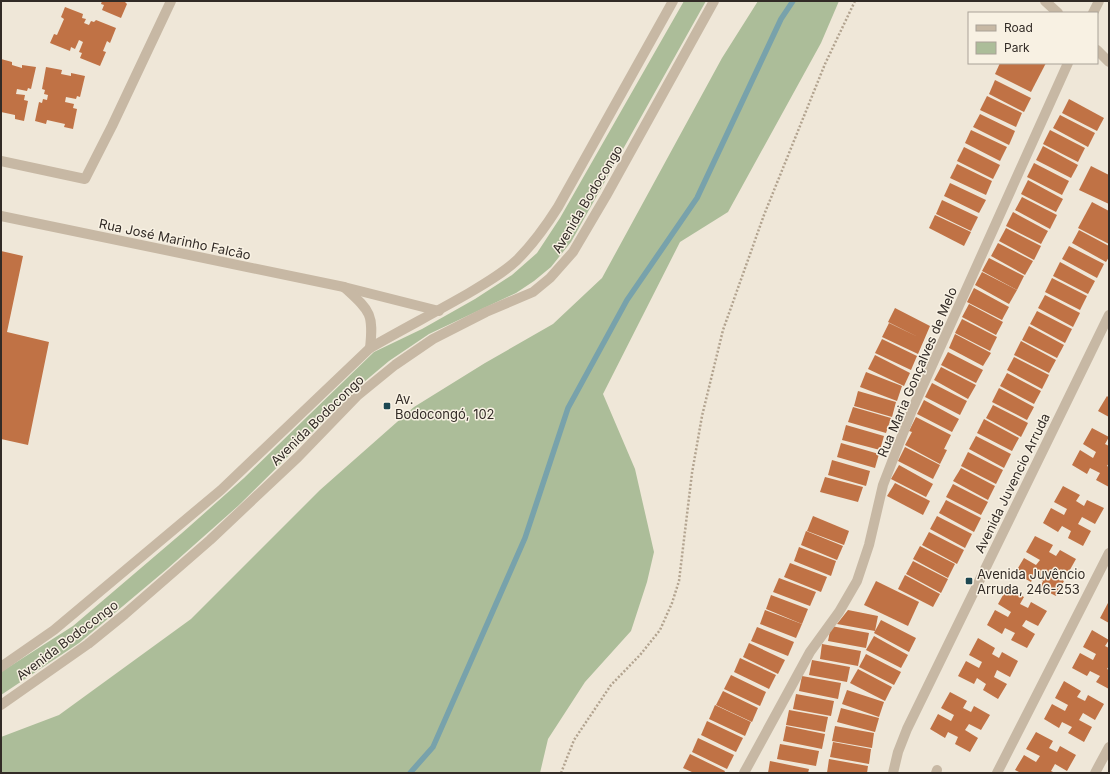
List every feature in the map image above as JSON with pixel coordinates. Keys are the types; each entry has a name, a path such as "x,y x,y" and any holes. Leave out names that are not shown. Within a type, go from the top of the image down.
{"street":[{"path":"1,161 85,179 112,126 170,1"},
{"name":"Avenida Bodocongo","path":"1,667 54,630 221,490 370,348 397,332 439,311 495,277 516,260 541,234 558,207 673,1"},
{"name":"Avenida Bodocongo","path":"1,705 88,644 131,609 232,519 298,457 357,396 396,365 433,339 486,312 533,292 550,278 573,252 603,202 714,1"},
{"path":"1045,1 1057,12"},
{"path":"1094,12 1099,1"},
{"path":"1098,51 1109,62"},
{"name":"Rua Maria Gonçalves de Melo","path":"744,773 810,652 839,612 857,581 869,545 883,485 912,410 1068,64"},
{"name":"Rua José Marinho Falcão","path":"1,216 344,287 439,311"},
{"path":"344,287 364,306 370,315 373,327 370,348"},
{"name":"Avenida Juvencio Arruda","path":"893,773 906,729 1109,315"},
{"path":"997,773 1109,553"},
{"path":"1095,773 1109,747"}],"path":[{"path":"561,773 574,740 611,685 640,655 660,630 672,603 679,581 692,473 702,416 723,330 764,215 825,64 854,1"}],"green space":[{"path":"684,1 706,1 571,242 551,267 516,293 429,334 389,361 358,387 238,506 167,569 79,643 1,695 1,672 73,626 182,533 244,478 374,352 422,329 475,299 512,275 537,253 560,218"},
{"path":"758,1 839,1 821,43 728,212 680,242 603,394 635,469 654,552 647,582 631,631 585,682 548,739 540,773 1,773 1,737 59,715 191,619 320,490 414,407 485,363 553,324 602,278 722,58"}],"building":[{"path":"102,1 125,1 127,4 121,18 102,10 104,5 101,4"},
{"path":"65,7 83,14 82,18 86,19 84,23 89,25 91,21 94,22 96,20 116,28 110,43 107,41 103,51 106,52 100,66 80,58 82,53 79,52 83,42 79,40 75,49 71,47 70,51 50,43 54,34 57,35 64,19 61,17"},
{"path":"1,59 12,62 12,65 22,68 22,65 36,67 31,89 28,88 27,91 17,89 16,94 25,95 24,100 28,101 24,121 15,119 15,115 1,112"},
{"path":"1000,64 1045,64 1031,92 995,74"},
{"path":"46,67 62,70 61,74 71,76 71,73 85,76 80,97 77,96 76,99 66,97 65,102 74,104 73,108 77,109 73,129 64,127 65,124 47,120 46,124 35,121 39,102 42,103 43,99 47,100 48,95 44,94 45,90 42,89"},
{"path":"995,80 1031,98 1024,112 989,94"},
{"path":"987,96 1022,113 1016,127 980,110"},
{"path":"1069,99 1104,118 1097,131 1062,113"},
{"path":"980,114 1015,131 1009,145 973,127"},
{"path":"1060,115 1095,133 1088,147 1053,128"},
{"path":"971,130 1007,147 1000,161 965,143"},
{"path":"1050,130 1085,148 1078,162 1043,144"},
{"path":"1043,146 1078,165 1071,178 1036,160"},
{"path":"964,147 1000,165 993,179 957,161"},
{"path":"1034,163 1069,181 1062,195 1027,177"},
{"path":"957,164 992,181 986,195 950,178"},
{"path":"1091,166 1109,175 1109,204 1079,190"},
{"path":"1028,180 1063,199 1056,212 1021,194"},
{"path":"950,183 986,200 979,213 944,196"},
{"path":"1022,197 1057,215 1050,229 1015,210"},
{"path":"942,200 978,217 971,231 936,214"},
{"path":"1092,202 1109,211 1109,244 1078,228"},
{"path":"1013,212 1048,231 1041,244 1006,226"},
{"path":"935,215 971,232 964,246 929,228"},
{"path":"1006,228 1041,246 1034,260 999,241"},
{"path":"1079,230 1109,246 1109,257 1106,262 1072,243"},
{"path":"998,243 1033,261 1025,275 991,256"},
{"path":"1069,246 1104,264 1097,278 1062,259"},
{"path":"1,251 23,256 7,332 49,342 28,445 1,439"},
{"path":"989,258 1024,276 1017,290 982,271"},
{"path":"1060,262 1095,281 1088,294 1053,276"},
{"path":"982,272 1017,290 1009,304 975,285"},
{"path":"1052,278 1087,296 1080,310 1045,292"},
{"path":"974,288 1009,307 1002,320 967,302"},
{"path":"1045,295 1080,313 1073,327 1038,308"},
{"path":"969,304 1003,322 996,335 962,317"},
{"path":"895,308 930,326 918,354 882,337 889,323 918,337 888,322"},
{"path":"1037,311 1072,329 1065,343 1030,324"},
{"path":"962,319 997,337 990,351 955,333"},
{"path":"1029,326 1064,345 1057,358 1022,340"},
{"path":"955,334 991,353 983,366 949,348"},
{"path":"882,339 917,356 911,370 875,353"},
{"path":"1021,341 1056,360 1049,373 1014,355"},
{"path":"948,352 983,370 976,383 941,365"},
{"path":"875,355 910,373 904,386 868,369"},
{"path":"1014,357 1049,375 1042,389 1007,370"},
{"path":"941,367 976,385 968,399 934,380"},
{"path":"866,372 902,386 897,401 860,387"},
{"path":"1007,373 1041,391 1034,404 1000,386"},
{"path":"932,383 967,401 960,415 925,397"},
{"path":"999,388 1034,407 1027,420 992,402"},
{"path":"858,391 896,402 892,417 854,406"},
{"path":"1107,396 1109,398 1109,417 1098,411"},
{"path":"924,400 959,419 952,432 917,414"},
{"path":"993,405 1028,423 1021,437 986,418"},
{"path":"853,407 891,418 886,433 848,422"},
{"path":"916,417 951,435 944,449 947,450 940,464 905,445 912,432 909,431"},
{"path":"984,419 1019,438 1012,451 977,433"},
{"path":"846,425 884,436 880,450 842,440"},
{"path":"1092,428 1109,437 1105,444 1109,446 1109,463 1107,466 1109,467 1109,487 1096,480 1100,473 1090,468 1087,474 1072,465 1080,450 1093,458 1096,452 1083,444"},
{"path":"976,436 1011,454 1004,468 969,449"},
{"path":"841,443 879,454 875,468 837,457"},
{"path":"905,447 940,465 933,479 898,461"},
{"path":"968,452 1003,470 996,484 961,466"},
{"path":"832,460 870,471 866,486 828,475"},
{"path":"899,465 933,484 926,497 891,479"},
{"path":"961,468 995,486 988,500 953,481"},
{"path":"825,477 863,487 858,502 820,492"},
{"path":"895,483 930,501 923,515 887,496"},
{"path":"953,484 988,502 981,515 946,497"},
{"path":"1063,486 1080,495 1076,501 1084,506 1087,500 1104,508 1095,524 1082,517 1078,524 1091,531 1083,546 1068,538 1071,531 1062,526 1058,532 1043,523 1051,508 1064,515 1067,509 1054,502"},
{"path":"946,500 981,518 974,532 939,513"},
{"path":"813,516 849,531 844,545 807,531"},
{"path":"937,516 972,534 965,548 930,529"},
{"path":"806,531 843,546 837,560 801,545"},
{"path":"929,532 964,550 957,564 922,545"},
{"path":"1035,536 1053,545 1049,552 1056,556 1060,550 1076,559 1067,575 1055,568 1051,574 1064,581 1056,596 1040,588 1043,581 1034,576 1031,582 1015,573 1024,558 1036,565 1040,560 1026,552"},
{"path":"920,546 955,564 948,578 913,559"},
{"path":"799,547 836,561 831,576 794,561"},
{"path":"913,561 948,579 941,593 906,574"},
{"path":"790,563 827,577 821,592 784,577"},
{"path":"905,575 940,594 933,607 898,589"},
{"path":"779,578 816,592 810,606 773,592"},
{"path":"876,581 919,602 908,626 864,605"},
{"path":"1007,588 1024,597 1020,604 1028,608 1031,602 1047,611 1038,626 1026,620 1022,626 1035,634 1027,648 1011,640 1015,633 1005,628 1002,634 987,625 995,610 1008,617 1011,612 998,604"},
{"path":"771,595 808,609 802,624 766,609"},
{"path":"1108,603 1109,604 1109,623 1100,618"},
{"path":"765,610 802,624 796,638 760,624"},
{"path":"848,610 878,616 875,631 837,624"},
{"path":"881,620 916,638 909,652 874,633"},
{"path":"831,626 869,633 866,648 828,641"},
{"path":"757,627 794,642 788,656 751,641"},
{"path":"1092,630 1109,640 1105,646 1109,648 1109,666 1107,669 1109,670 1109,689 1096,682 1100,676 1090,671 1087,676 1072,668 1080,653 1093,660 1096,654 1083,647"},
{"path":"874,636 908,655 901,668 866,650"},
{"path":"978,638 995,648 992,654 999,658 1002,652 1018,661 1010,677 997,670 994,677 1007,684 998,699 983,690 986,684 977,678 974,684 958,676 966,661 979,668 982,662 969,655"},
{"path":"749,643 785,660 778,674 743,657"},
{"path":"822,644 861,651 858,666 820,659"},
{"path":"866,654 901,672 894,685 859,667"},
{"path":"740,658 776,675 769,689 734,672"},
{"path":"812,660 850,667 847,682 809,675"},
{"path":"858,669 892,687 885,701 850,683"},
{"path":"731,675 766,692 760,706 724,689"},
{"path":"802,676 841,683 838,699 799,691"},
{"path":"1064,681 1081,691 1077,697 1085,701 1088,695 1104,704 1095,720 1083,713 1079,720 1092,727 1084,742 1068,733 1072,727 1062,722 1059,728 1044,719 1052,704 1065,711 1068,705 1055,698"},
{"path":"847,690 884,702 879,717 842,704"},
{"path":"723,691 758,708 752,722 716,705"},
{"path":"950,692 967,701 963,708 971,712 974,706 990,715 981,730 969,724 965,730 978,738 970,752 955,744 958,737 948,732 945,738 930,729 938,714 951,721 954,715 941,708"},
{"path":"796,694 834,701 831,716 793,709"},
{"path":"715,705 751,722 745,736 709,719"},
{"path":"841,708 879,718 875,732 837,722"},
{"path":"789,710 828,717 825,732 786,725"},
{"path":"707,721 743,738 736,752 701,735"},
{"path":"786,726 825,734 822,749 783,741"},
{"path":"835,726 874,733 872,748 832,741"},
{"path":"1036,732 1053,741 1049,748 1057,752 1060,746 1076,755 1067,771 1055,764 1051,771 1055,773 1021,773 1015,770 1024,755 1036,762 1040,756 1026,749"},
{"path":"698,738 734,755 727,769 692,752"},
{"path":"833,742 871,749 869,764 830,757"},
{"path":"780,744 819,751 816,766 777,759"},
{"path":"690,754 725,771 724,773 694,773 683,768"},
{"path":"829,759 868,766 867,773 827,773"},
{"path":"770,761 809,769 808,773 768,773"}],"waterway":[{"path":"410,773 433,747 525,538 568,408 627,300 697,198 781,19 793,1"}],"place":[{"name":"Av. Bodocongó, 102","path":"387,406"},
{"name":"Avenida Juvêncio Arruda, 246-253","path":"969,581"}]}
